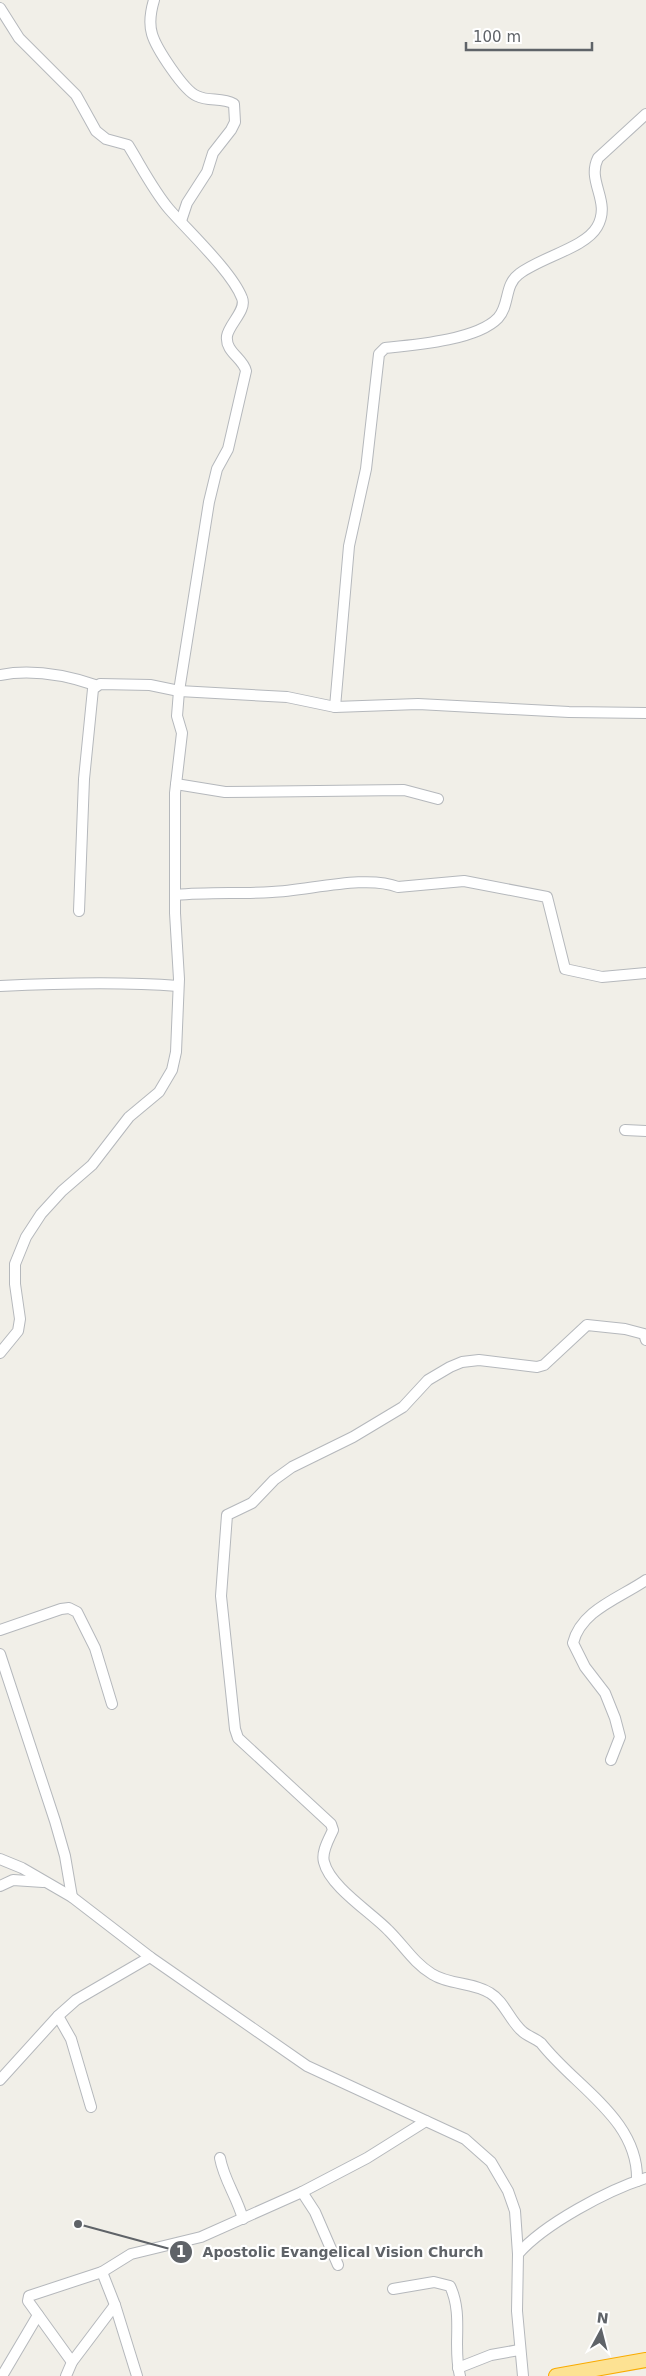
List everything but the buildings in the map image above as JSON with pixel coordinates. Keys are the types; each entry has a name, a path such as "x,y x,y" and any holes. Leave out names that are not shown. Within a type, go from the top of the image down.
{"highway":[{"path":"556,2376 646,2360"}],"street":[{"path":"154,0 151,18 152,34 166,60 189,91 197,97 228,100 234,104 236,110 231,130 213,153 207,172 187,203 181,221"},
{"path":"0,8 19,38 76,95 96,131 106,139 128,145 168,208 233,283 242,298 243,306 233,320 227,338 231,352 244,365 246,372 228,449 217,469 209,502 179,691 177,716 182,733 176,784 176,895 180,958 176,1052 172,1070 159,1092 129,1117 92,1165 62,1191 41,1214 26,1237 15,1264 15,1284 20,1319 18,1331 0,1352"},
{"path":"335,707 349,546 366,469 378,354 385,348 448,340 492,322 503,311 509,288 518,274 543,259 578,245 589,237 597,228 603,206 594,174 594,166 598,158 646,114"},
{"path":"0,675 18,673 52,674 95,686 100,684 150,685 179,691 287,697 335,707 418,704 569,712 646,713"},
{"path":"79,911 84,779 93,689 95,686"},
{"path":"176,784 225,792 404,790 438,799"},
{"path":"176,895 208,892 273,892 335,884 389,883 398,887 464,881 547,897 565,970 602,977 646,973"},
{"path":"0,986 146,983 178,986"},
{"path":"624,1130 646,1131"},
{"path":"518,2254 528,2242 556,2222 642,2179 630,2140 620,2124 541,2043 533,2036 522,2032 493,1994 481,1988 434,1975 410,1956 389,1930 349,1897 323,1861 325,1849 333,1830 332,1824 238,1738 232,1704 221,1596 227,1515 252,1503 274,1480 292,1468 353,1437 403,1407 428,1380 462,1362 479,1360 537,1367 544,1365 588,1325 634,1331 644,1334 646,1340"},
{"path":"611,1760 620,1737 616,1718 605,1694 585,1667 572,1643 581,1622 646,1580"},
{"path":"0,1630 60,1608 69,1608 77,1612 94,1648 112,1704"},
{"path":"0,1654 55,1821 65,1856 72,1897"},
{"path":"0,1859 72,1897 150,1957 307,2066 464,2139 491,2162 508,2191 515,2210 518,2254 516,2311 523,2376"},
{"path":"0,1886 12,1880 46,1882"},
{"path":"0,2080 58,2016 76,2000 150,1957"},
{"path":"58,2016 71,2039 91,2107"},
{"path":"72,2362 28,2301 28,2296 102,2272 131,2254 201,2237 243,2219 302,2192 367,2158 426,2121"},
{"path":"220,2158 223,2174 243,2219"},
{"path":"302,2192 315,2212 338,2265"},
{"path":"102,2272 115,2305 137,2376"},
{"path":"393,2289 434,2282 450,2286 456,2301 459,2318 459,2372 491,2355 520,2350"},
{"path":"66,2376 72,2362 115,2305"},
{"path":"2,2376 38,2315"}],"place":[{"name":"Apostolic Evangelical Vision Church","path":"78,2224"}]}
